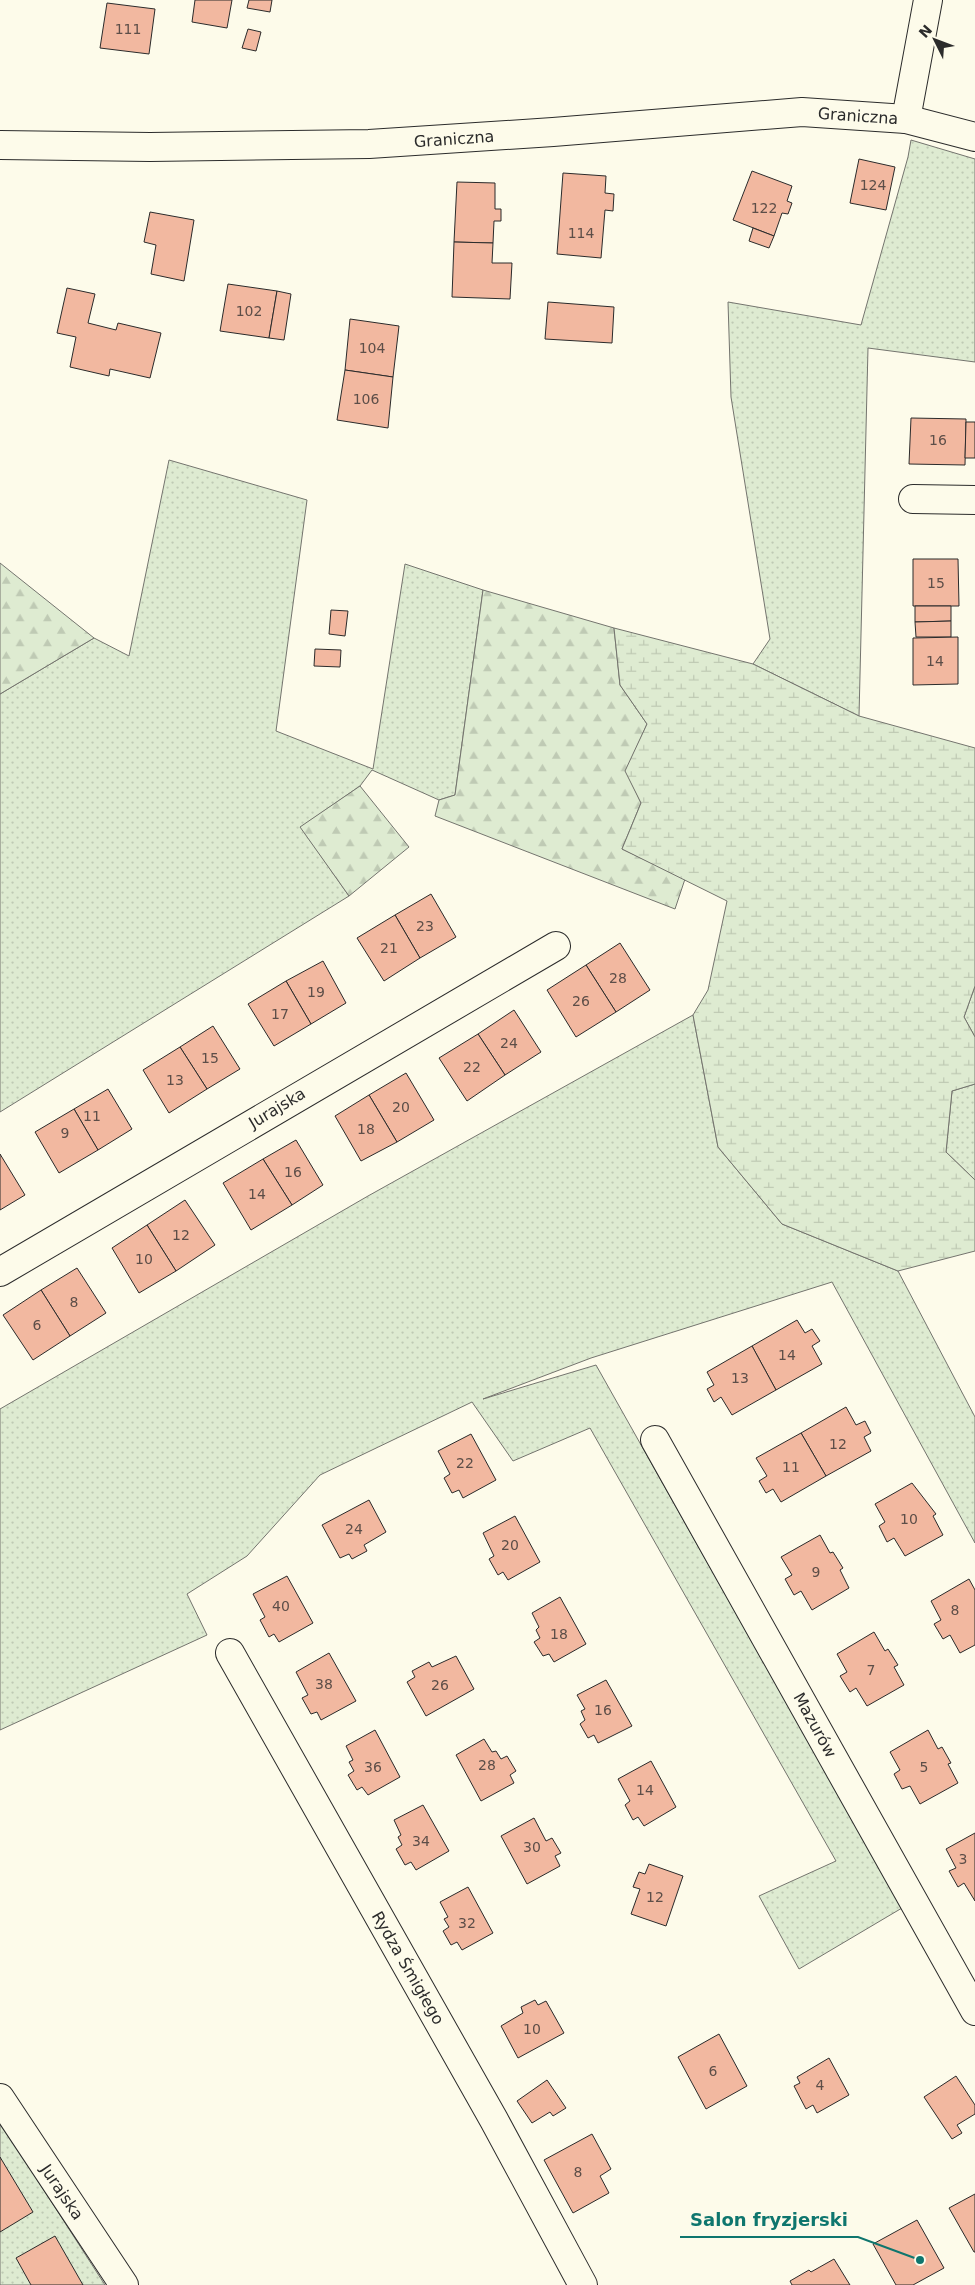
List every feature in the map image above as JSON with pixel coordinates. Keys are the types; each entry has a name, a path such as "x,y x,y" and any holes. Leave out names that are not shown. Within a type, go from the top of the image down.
{"street":[{"path":"906,119 928,0"},
{"name":"Graniczna","path":"0,145 160,147 368,144 553,132 802,112 906,119 975,137"},
{"path":"914,499 975,500"},
{"name":"Jurajska","path":"0,1272 556,946"},
{"name":"Mazurów","path":"655,1440 975,2011"},
{"name":"Rydza Śmigłego","path":"230,1653 494,2120 583,2285"},
{"name":"Jurajska","path":"0,2098 124,2285"}],"green space":[{"path":"911,140 975,159 975,362 868,348 859,716 753,664 770,639 731,397 728,302 861,325 908,157"},
{"path":"169,460 307,500 276,731 373,769 405,564 483,590 455,795 439,800 372,770 360,786 301,827 349,896 0,1112 0,694 94,638 129,656"},
{"path":"0,563 94,638 0,694"},
{"path":"483,590 614,628 620,685 647,724 626,771 641,803 622,849 685,879 675,909 435,816 439,800 455,795"},
{"path":"614,628 753,664 859,716 975,748 975,986 964,1017 975,1037 975,1084 952,1091 946,1152 975,1180 975,1251 898,1271 782,1224 718,1147 693,1015 708,990 727,901 622,849 641,803 625,771 647,724 620,685"},
{"path":"360,786 409,847 349,896 300,827"},
{"path":"975,986 975,1037 964,1017"},
{"path":"693,1015 718,1147 782,1224 898,1271 975,1417 975,1543 832,1282 591,1358 483,1399 596,1365 902,1908 799,1969 759,1896 836,1861 590,1428 513,1461 472,1402 320,1475 247,1556 187,1594 207,1635 0,1730 0,1409 368,1196"},
{"path":"975,1084 975,1180 946,1152 952,1091"},
{"path":"0,2122 105,2285 0,2285"}],"building":[{"path":"195,0 232,0 227,28 192,22"},
{"path":"249,0 272,0 270,12 247,8"},
{"path":"107,3 155,9 149,54 100,48"},
{"path":"248,29 261,32 256,51 242,48"},
{"path":"859,159 895,167 886,210 850,203"},
{"path":"752,171 792,186 787,201 792,203 788,214 782,213 774,236 733,220"},
{"path":"563,173 606,176 605,193 614,194 613,211 605,210 601,258 557,254"},
{"path":"457,182 495,183 495,209 501,209 501,221 494,221 493,243 454,242"},
{"path":"150,212 194,220 184,281 151,274 156,245 144,242"},
{"path":"753,228 774,236 769,248 749,241"},
{"path":"454,242 493,243 492,263 512,263 510,299 452,297"},
{"path":"228,284 277,291 269,338 220,331"},
{"path":"67,288 95,294 88,323 116,330 118,323 161,333 150,378 110,369 109,376 70,367 76,337 57,333"},
{"path":"277,291 291,294 284,340 269,338"},
{"path":"548,302 614,307 612,343 545,339"},
{"path":"350,319 399,326 393,377 345,370"},
{"path":"345,370 393,377 388,428 337,420"},
{"path":"911,418 966,419 965,465 909,464"},
{"path":"966,422 975,422 975,458 965,458"},
{"path":"913,559 958,559 959,606 913,606"},
{"path":"915,606 951,606 951,621 915,622"},
{"path":"331,610 348,611 345,636 329,634"},
{"path":"951,621 951,637 916,637 915,622"},
{"path":"958,637 958,684 913,685 913,638"},
{"path":"315,649 341,650 340,667 314,666"},
{"path":"431,894 456,937 420,958 395,915"},
{"path":"395,915 420,958 384,981 357,938"},
{"path":"620,943 650,990 616,1012 586,965"},
{"path":"323,961 346,1003 311,1024 286,981"},
{"path":"586,965 616,1012 576,1037 547,990"},
{"path":"286,981 311,1024 274,1046 248,1004"},
{"path":"514,1010 541,1052 505,1075 478,1034"},
{"path":"213,1026 240,1069 207,1089 180,1047"},
{"path":"478,1034 505,1075 467,1101 439,1058"},
{"path":"180,1047 207,1089 169,1113 143,1070"},
{"path":"406,1073 434,1120 397,1142 369,1095"},
{"path":"108,1089 132,1129 98,1150 74,1109"},
{"path":"369,1095 397,1142 361,1161 335,1116"},
{"path":"74,1109 98,1150 59,1173 35,1132"},
{"path":"296,1140 323,1185 292,1205 263,1159"},
{"path":"0,1154 25,1195 0,1210"},
{"path":"263,1159 292,1205 251,1230 223,1183"},
{"path":"185,1200 215,1245 176,1271 147,1225"},
{"path":"147,1225 176,1271 139,1293 112,1248"},
{"path":"77,1268 106,1313 70,1336 41,1290"},
{"path":"41,1290 70,1336 33,1360 3,1315"},
{"path":"797,1320 805,1333 812,1329 820,1341 812,1346 822,1364 776,1390 752,1346"},
{"path":"752,1346 776,1390 732,1415 721,1397 714,1402 707,1389 714,1385 707,1372"},
{"path":"846,1407 856,1425 865,1421 871,1433 864,1437 871,1451 826,1476 801,1433"},
{"path":"801,1433 826,1476 781,1502 773,1489 766,1493 759,1481 767,1476 756,1458"},
{"path":"471,1434 496,1480 463,1498 459,1490 452,1493 444,1478 450,1474 438,1451"},
{"path":"912,1483 936,1514 933,1516 943,1535 905,1556 894,1538 887,1542 879,1526 885,1522 875,1504"},
{"path":"369,1500 386,1532 364,1545 367,1551 352,1559 349,1554 340,1558 322,1525"},
{"path":"515,1516 540,1562 508,1580 503,1572 498,1575 489,1559 494,1556 483,1533"},
{"path":"820,1535 830,1553 833,1552 843,1568 840,1570 849,1588 812,1610 801,1591 794,1595 785,1579 792,1575 781,1557"},
{"path":"287,1576 313,1623 279,1642 274,1634 269,1637 260,1620 265,1617 253,1594"},
{"path":"969,1579 975,1590 975,1645 960,1653 950,1635 943,1639 934,1624 941,1620 931,1601"},
{"path":"560,1597 586,1644 554,1662 549,1654 543,1656 534,1642 540,1638 536,1630 539,1627 532,1613"},
{"path":"874,1632 885,1651 888,1649 898,1665 894,1667 904,1685 867,1706 856,1688 850,1692 840,1676 847,1672 837,1654"},
{"path":"329,1653 356,1701 321,1720 317,1712 311,1714 302,1698 308,1695 296,1672"},
{"path":"456,1656 474,1689 426,1716 407,1682 415,1677 412,1671 429,1662 432,1667"},
{"path":"606,1680 632,1726 598,1743 594,1735 588,1738 580,1724 585,1720 581,1711 585,1709 577,1695"},
{"path":"375,1730 400,1777 368,1795 362,1787 357,1790 348,1775 354,1771 349,1762 353,1760 346,1746"},
{"path":"928,1730 938,1749 942,1747 951,1763 948,1764 958,1783 920,1804 910,1786 902,1789 894,1774 900,1770 890,1752"},
{"path":"484,1739 492,1752 496,1751 501,1759 507,1756 516,1771 510,1775 514,1783 481,1801 456,1755"},
{"path":"651,1761 676,1807 644,1826 638,1817 633,1820 625,1805 630,1801 618,1779"},
{"path":"423,1805 449,1851 416,1870 411,1862 405,1865 396,1849 402,1845 398,1837 401,1835 394,1820"},
{"path":"534,1818 546,1841 552,1838 561,1853 555,1856 560,1866 527,1884 501,1836"},
{"path":"975,1833 975,1901 964,1883 958,1887 949,1871 956,1868 946,1849"},
{"path":"649,1864 683,1876 666,1926 631,1914 640,1889 633,1887 639,1872 645,1874"},
{"path":"468,1887 493,1933 462,1950 457,1942 451,1945 443,1931 449,1927 444,1919 448,1917 440,1902"},
{"path":"535,2000 538,2005 546,2001 564,2033 518,2058 501,2026 523,2013 521,2007"},
{"path":"719,2034 747,2086 706,2109 678,2057"},
{"path":"829,2058 849,2095 817,2113 813,2105 806,2109 794,2086 800,2083 797,2077"},
{"path":"956,2076 975,2105 975,2114 957,2125 962,2133 952,2139 924,2097"},
{"path":"547,2080 566,2108 553,2116 550,2112 532,2123 517,2101"},
{"path":"592,2134 611,2169 600,2176 609,2193 573,2213 544,2160"},
{"path":"0,2157 33,2212 0,2232"},
{"path":"975,2194 975,2252 974,2252 949,2208"},
{"path":"917,2220 944,2268 913,2285 896,2285 873,2244"},
{"path":"55,2236 83,2285 31,2285 16,2258"},
{"path":"834,2259 850,2285 792,2285 790,2281"}],"place":[{"name":"Salon fryzjerski","path":"920,2260"}]}
